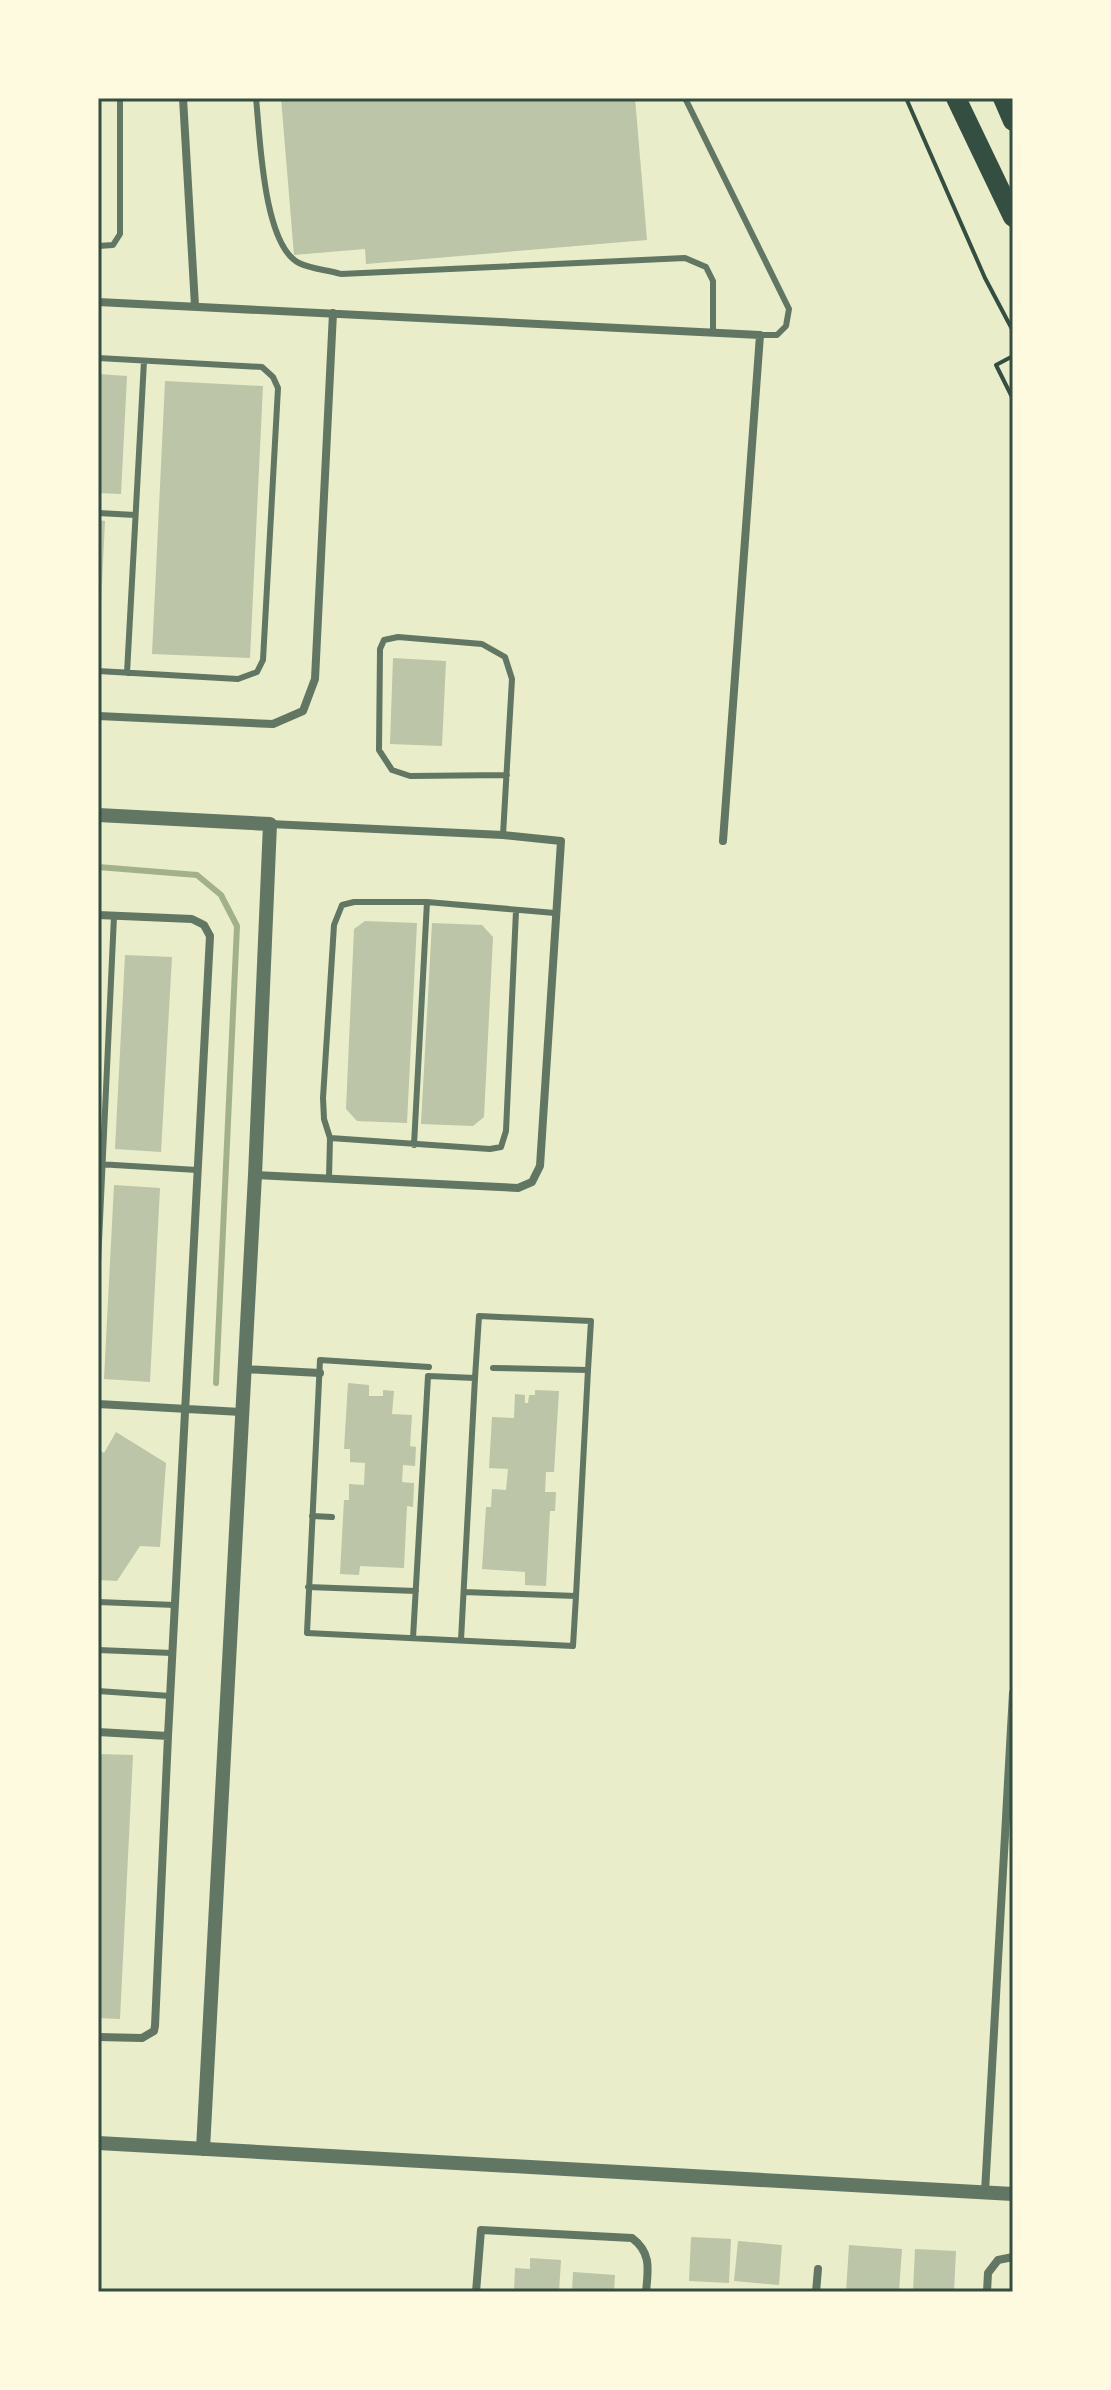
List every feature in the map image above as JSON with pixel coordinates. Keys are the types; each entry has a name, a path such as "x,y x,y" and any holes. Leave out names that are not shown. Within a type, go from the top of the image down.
{"highway":[{"path":"956,98 1013,217"},
{"path":"1003,98 1013,121"}],"street":[{"path":"183,98 195,306"},
{"path":"98,302 760,335 723,841"},
{"path":"98,716 273,724 303,711 315,679 333,313"},
{"path":"98,815 503,835 561,841 540,1166 532,1182 518,1188 255,1175"},
{"path":"203,2149 255,1175 270,824"},
{"path":"98,915 192,919 204,925 210,936 154,2031 142,2038 98,2037"},
{"path":"244,1369 320,1373"},
{"path":"98,1404 241,1412"},
{"path":"985,2192 1013,1693"},
{"path":"98,1732 168,1736"},
{"path":"98,2143 1013,2194"},
{"path":"476,2292 481,2230 632,2238 641,2245 648,2258 646,2292"},
{"path":"987,2292 988,2273 998,2260 1013,2257"},
{"path":"816,2292 818,2269"}],"lane":[{"path":"98,246 113,245 120,234 120,98"},
{"path":"256,98 270,217 282,246 298,262 341,274 685,258 706,267 713,281 713,332"},
{"path":"685,98 789,309 786,326 777,335 760,335"},
{"path":"98,358 262,367 273,377 278,388 263,660 257,672 238,679 98,671"},
{"path":"127,673 144,361"},
{"path":"98,513 135,515"},
{"path":"503,835 507,775 512,679 505,657 482,644 398,637 384,640 380,649 379,750 392,770 410,776 507,775"},
{"path":"329,1178 330,1138 323,1098 334,925 342,905 354,902 427,902 555,913"},
{"path":"414,1145 427,902"},
{"path":"330,1138 490,1149 501,1147 506,1131 516,911"},
{"path":"98,1263 100,1164 114,916"},
{"path":"100,1164 197,1170"},
{"path":"429,1367 320,1360 307,1633 573,1646 591,1321 479,1316 461,1640"},
{"path":"493,1368 588,1370"},
{"path":"413,1638 428,1376 475,1378"},
{"path":"312,1516 332,1517"},
{"path":"308,1587 416,1591"},
{"path":"464,1592 576,1596"},
{"path":"98,1602 175,1605"},
{"path":"98,1650 172,1653"},
{"path":"98,1691 170,1696"}],"path":[{"path":"906,98 985,278 1013,331"},
{"path":"1013,356 996,365 1013,399"}],"building":[{"path":"281,98 635,98 647,240 366,264 365,249 294,255"},
{"path":"98,374 127,376 121,494 98,493"},
{"path":"165,381 263,386 250,658 152,654"},
{"path":"98,520 105,521 100,626 98,626"},
{"path":"393,658 446,661 442,746 390,744"},
{"path":"365,921 417,923 407,1123 357,1121 346,1109 354,929"},
{"path":"432,923 482,925 493,937 484,1117 473,1126 421,1124"},
{"path":"125,955 172,957 161,1152 115,1149"},
{"path":"114,1185 160,1188 150,1382 104,1379"},
{"path":"348,1383 369,1385 369,1396 383,1396 383,1390 394,1391 392,1414 412,1415 410,1446 416,1447 415,1466 403,1465 402,1482 414,1483 413,1507 407,1506 404,1568 360,1566 359,1575 340,1574 344,1500 349,1500 349,1484 364,1485 365,1463 350,1462 350,1449 344,1449"},
{"path":"535,1390 559,1391 554,1472 546,1472 545,1492 556,1492 555,1511 550,1511 546,1586 525,1585 525,1572 482,1569 486,1507 491,1507 492,1489 506,1490 508,1469 489,1468 492,1417 514,1418 515,1394 525,1395 525,1403 528,1403 529,1395 535,1395"},
{"path":"116,1432 166,1463 160,1547 140,1546 117,1581 98,1580 98,1449 104,1453"},
{"path":"98,1754 133,1755 120,2019 98,2018"},
{"path":"691,2237 731,2239 729,2283 689,2281"},
{"path":"738,2241 782,2245 779,2285 734,2281"},
{"path":"849,2245 902,2249 899,2292 846,2292"},
{"path":"915,2249 956,2251 954,2292 913,2292"},
{"path":"530,2258 561,2260 559,2292 514,2292 515,2268 530,2269"},
{"path":"573,2272 615,2275 614,2292 572,2292"}],"waterway":[{"path":"98,867 197,875 221,895 237,926 216,1383"}]}
